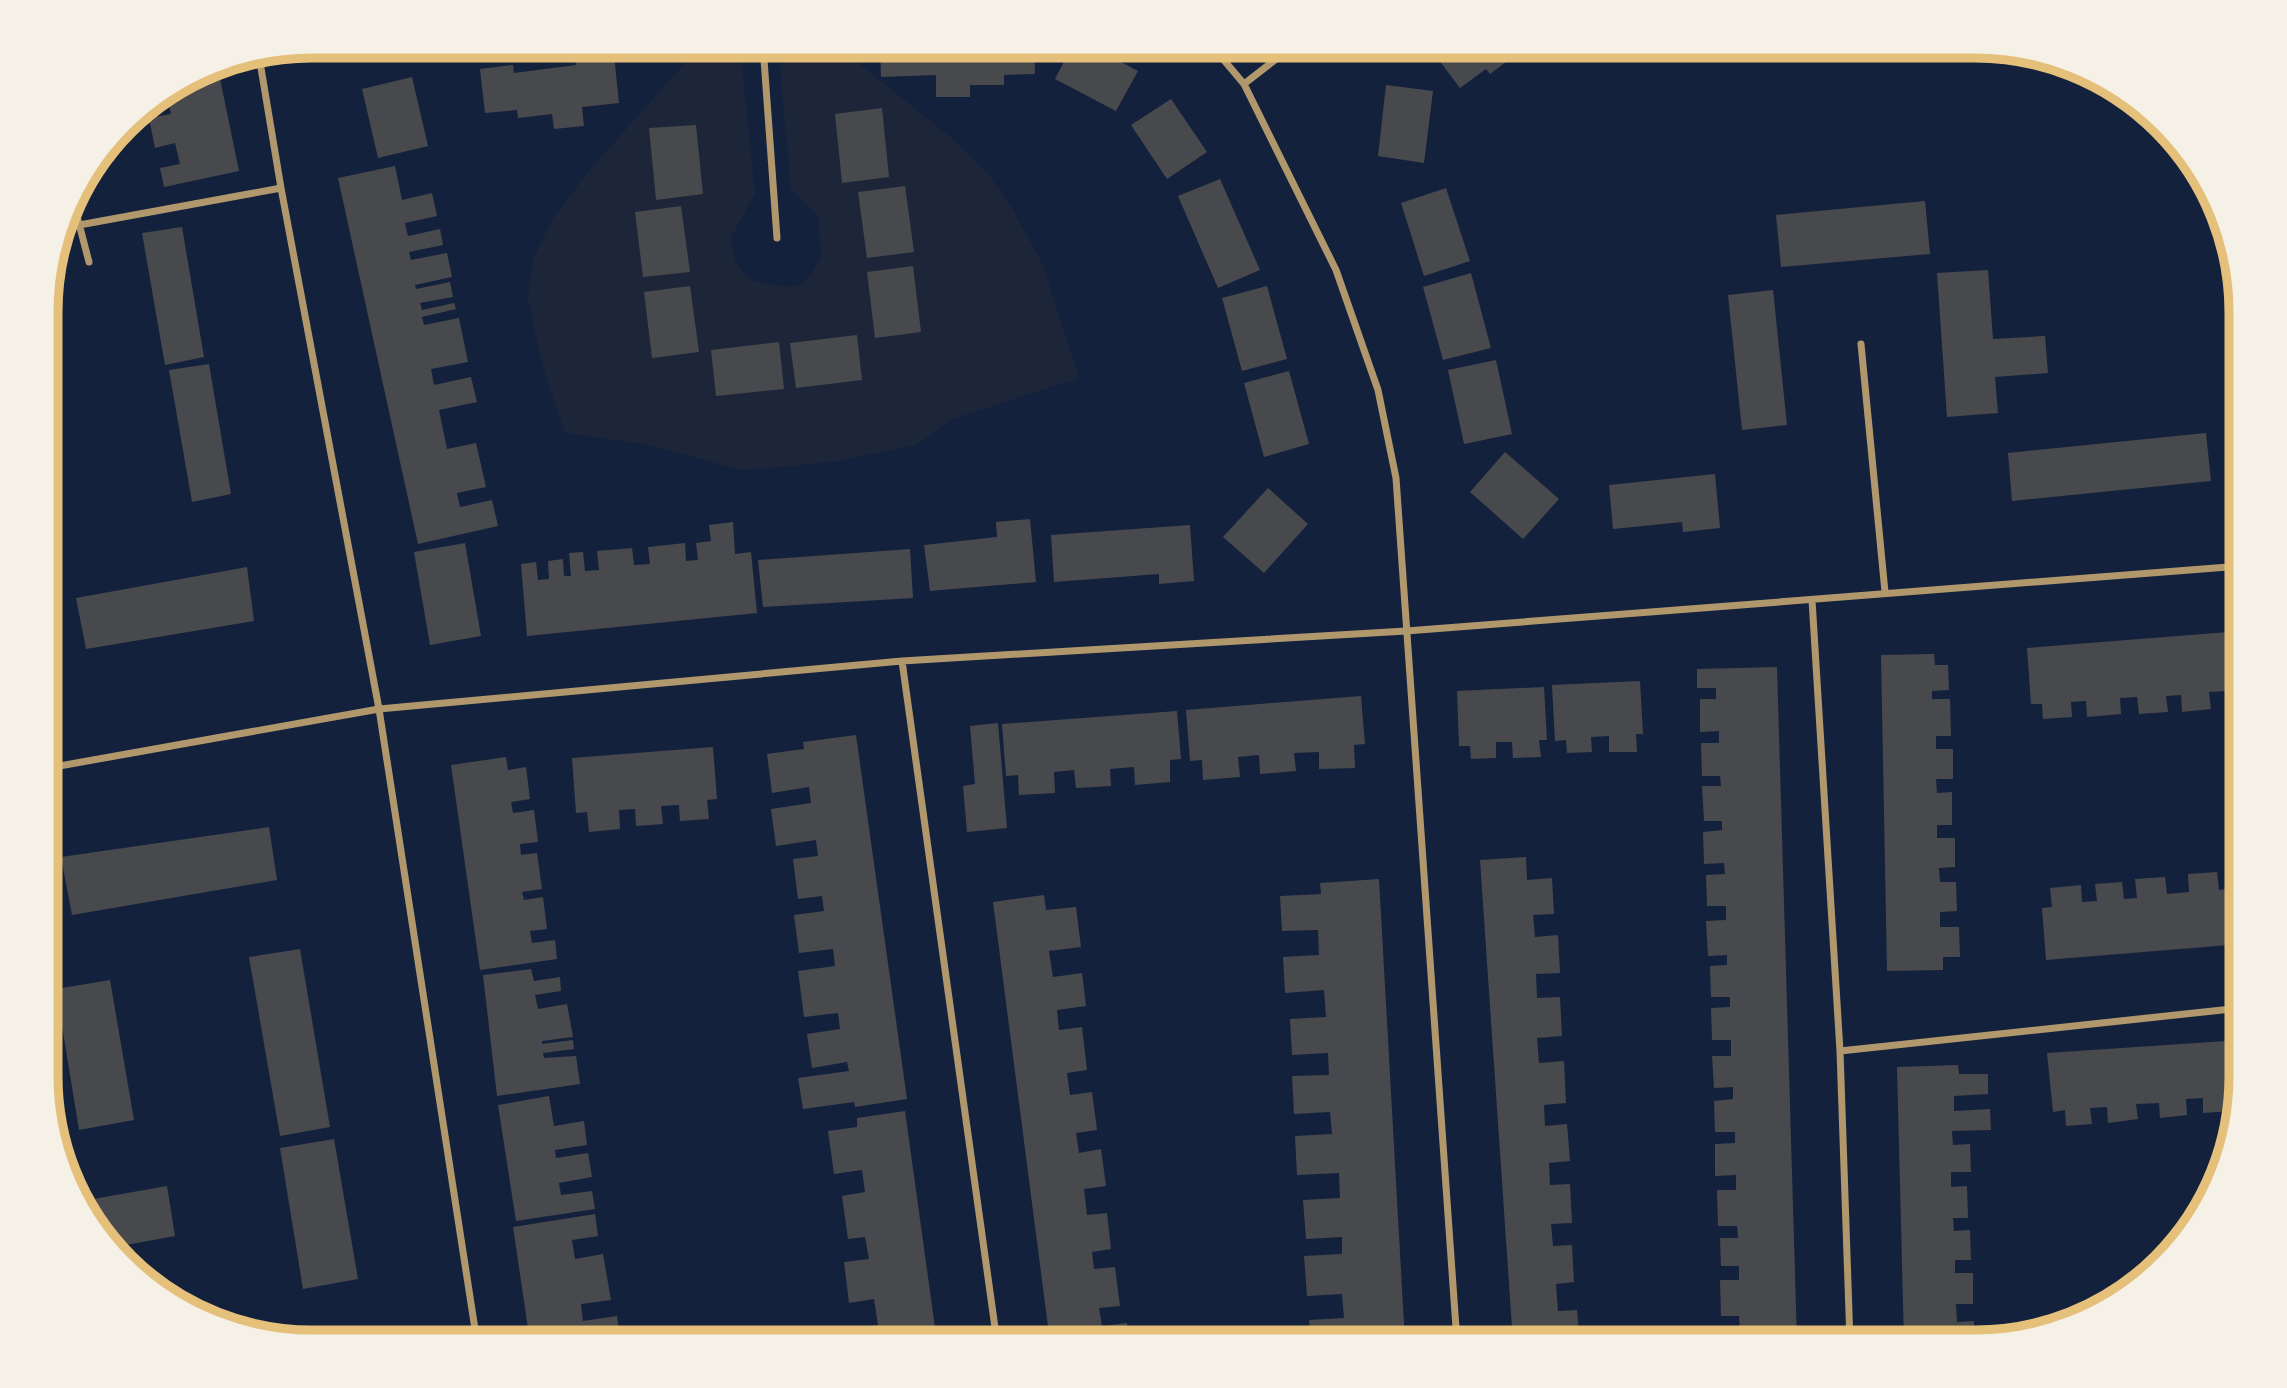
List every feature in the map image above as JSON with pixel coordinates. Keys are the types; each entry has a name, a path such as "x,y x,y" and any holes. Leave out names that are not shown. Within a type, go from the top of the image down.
{"street":[{"path":"764,58 777,238"},
{"path":"1222,58 1244,84 1336,270 1378,390 1395,478 1456,1330"},
{"path":"1244,84 1278,58"},
{"path":"260,63 281,188 379,709 475,1330"},
{"path":"72,227 281,188"},
{"path":"77,216 89,262"},
{"path":"1861,344 1885,592"},
{"path":"58,766 379,709 902,661 1406,631 2229,567"},
{"path":"1812,600 1840,1051 1850,1330"},
{"path":"902,661 995,1330"},
{"path":"1840,1051 2229,1008"}],"shaded area":[{"path":"689,58 733,58 742,65 755,194 731,237 735,262 745,275 755,281 783,287 799,285 811,275 821,256 818,217 791,189 780,67 787,58 853,58 950,137 989,175 1013,210 1042,263 1079,378 953,419 916,445 838,461 794,466 741,470 644,444 565,433 541,360 528,298 533,259 552,220 588,172"}],"building":[{"path":"614,58 619,103 582,107 584,126 554,129 552,114 518,118 517,110 485,113 480,69 513,65 514,73 576,65 575,59"},
{"path":"880,58 1034,58 1035,74 1004,75 1004,85 970,85 970,97 936,97 936,75 881,77"},
{"path":"1066,58 1114,58 1138,71 1116,111 1055,79"},
{"path":"1437,58 1511,58 1490,74 1486,69 1460,88"},
{"path":"219,75 239,171 164,187 160,168 180,164 175,143 155,148 149,118 171,114 169,102"},
{"path":"412,77 428,146 378,158 362,89"},
{"path":"1386,85 1433,91 1424,163 1378,156"},
{"path":"1171,99 1207,152 1167,179 1131,125"},
{"path":"882,108 889,177 842,183 835,114"},
{"path":"696,125 703,194 656,200 649,128"},
{"path":"395,166 402,200 432,193 437,216 405,223 408,236 440,229 443,245 409,252 411,260 447,253 452,277 415,285 416,289 450,282 453,297 420,303 422,310 454,303 456,309 422,317 424,325 459,318 468,362 431,369 434,385 471,377 477,402 439,410 447,449 476,443 486,487 457,493 460,507 492,500 498,526 418,544 338,178"},
{"path":"1220,179 1260,270 1218,288 1178,196"},
{"path":"905,186 914,252 867,258 858,192"},
{"path":"1446,188 1470,261 1424,276 1401,203"},
{"path":"1925,201 1930,254 1781,267 1776,215"},
{"path":"681,206 690,272 643,277 635,212"},
{"path":"182,227 204,357 165,365 142,233"},
{"path":"913,266 921,332 875,338 867,272"},
{"path":"1988,270 1993,339 2045,336 2048,373 1995,377 1998,413 1947,417 1937,273"},
{"path":"1471,273 1491,348 1443,360 1423,287"},
{"path":"690,286 699,352 652,358 644,292"},
{"path":"1267,286 1287,359 1242,371 1222,298"},
{"path":"1773,290 1787,425 1742,430 1728,295"},
{"path":"857,335 862,380 796,388 790,343"},
{"path":"779,342 784,389 716,396 711,350"},
{"path":"1496,360 1512,434 1464,444 1448,370"},
{"path":"209,364 231,494 192,502 169,370"},
{"path":"1289,371 1309,444 1264,457 1244,383"},
{"path":"2206,433 2211,481 2012,501 2008,453"},
{"path":"1505,452 1559,499 1523,539 1470,492"},
{"path":"1715,474 1720,528 1683,532 1682,522 1613,529 1609,485"},
{"path":"1268,488 1308,524 1264,573 1223,537"},
{"path":"1030,519 1036,582 930,591 924,545 997,537 996,522"},
{"path":"733,522 735,554 751,552 757,613 527,636 521,564 536,562 538,580 549,579 548,561 563,559 564,576 571,576 569,553 583,552 585,571 599,570 597,551 632,548 634,565 650,564 648,547 685,543 686,561 698,560 696,543 711,541 709,525"},
{"path":"1190,525 1194,581 1159,584 1159,574 1054,582 1051,535"},
{"path":"465,543 481,636 430,645 414,552"},
{"path":"910,549 913,598 763,607 758,560"},
{"path":"247,567 254,621 86,649 76,598"},
{"path":"2229,632 2229,707 2228,691 2209,692 2211,709 2182,712 2181,695 2166,696 2168,712 2139,714 2137,697 2120,698 2121,714 2087,717 2086,701 2071,702 2072,717 2043,719 2042,704 2031,704 2027,648"},
{"path":"1934,654 1935,665 1948,665 1949,690 1932,691 1932,699 1950,699 1951,736 1936,736 1936,749 1953,749 1953,779 1936,779 1937,793 1952,792 1952,825 1937,825 1937,838 1955,838 1955,867 1939,868 1940,882 1956,882 1957,911 1940,912 1940,927 1959,927 1960,957 1943,957 1943,970 1887,971 1881,655"},
{"path":"1777,667 1797,1330 1740,1330 1739,1316 1721,1316 1720,1280 1739,1280 1739,1266 1721,1266 1720,1238 1738,1238 1737,1226 1718,1226 1717,1190 1736,1190 1736,1175 1715,1176 1715,1144 1735,1143 1735,1132 1715,1132 1714,1101 1733,1099 1733,1087 1714,1088 1712,1056 1731,1056 1731,1040 1712,1040 1711,1008 1730,1007 1730,997 1711,997 1710,966 1727,965 1727,955 1708,956 1706,921 1726,920 1726,906 1707,906 1706,875 1725,874 1724,863 1704,864 1703,832 1722,830 1722,821 1704,821 1702,786 1721,786 1720,776 1702,776 1701,743 1719,743 1719,731 1700,732 1700,699 1716,699 1716,688 1697,688 1697,669"},
{"path":"1640,681 1643,734 1636,734 1637,752 1609,752 1609,736 1591,737 1592,752 1567,753 1566,740 1555,741 1552,685"},
{"path":"1544,687 1547,740 1539,740 1541,757 1513,758 1512,742 1496,742 1496,758 1471,759 1470,746 1459,746 1457,691"},
{"path":"1361,696 1365,744 1354,745 1355,768 1319,769 1319,752 1294,753 1296,771 1260,774 1259,755 1238,757 1240,777 1203,780 1202,760 1190,761 1186,710"},
{"path":"1177,711 1181,759 1170,760 1170,782 1135,785 1134,767 1110,769 1111,786 1076,788 1074,770 1054,772 1055,793 1019,795 1018,775 1006,776 1002,724"},
{"path":"998,723 1007,828 967,832 963,786 975,784 970,726"},
{"path":"856,735 907,1099 855,1107 854,1102 803,1109 798,1078 849,1071 847,1062 812,1068 807,1034 840,1029 838,1013 804,1017 798,971 835,966 833,949 799,953 794,915 824,911 822,896 798,899 793,859 818,856 816,840 776,846 771,809 811,803 809,787 772,793 767,754 804,749 803,742"},
{"path":"713,747 717,799 707,800 709,819 680,821 679,805 661,806 663,824 636,826 635,809 619,810 620,829 589,832 587,812 576,813 572,758"},
{"path":"506,757 508,770 526,767 530,799 511,802 513,813 534,810 538,842 520,844 521,855 537,853 542,889 522,892 524,900 543,897 547,929 530,931 532,943 555,940 557,959 480,970 451,765"},
{"path":"269,827 277,880 72,915 61,857"},
{"path":"1526,857 1527,880 1552,878 1554,914 1533,915 1535,937 1558,935 1560,973 1536,974 1537,998 1560,997 1562,1036 1537,1038 1539,1063 1564,1061 1566,1103 1544,1105 1545,1126 1567,1124 1570,1161 1549,1163 1550,1185 1570,1184 1572,1223 1551,1224 1553,1246 1572,1245 1574,1282 1556,1284 1558,1311 1577,1310 1579,1330 1512,1330 1480,860"},
{"path":"2217,872 2219,890 2229,889 2229,945 2046,960 2042,908 2052,907 2050,888 2081,885 2082,902 2097,901 2095,884 2122,882 2124,899 2137,898 2135,879 2165,877 2167,894 2189,892 2188,874"},
{"path":"1379,879 1404,1330 1310,1330 1309,1320 1344,1318 1342,1294 1307,1296 1304,1256 1342,1254 1342,1237 1306,1239 1303,1200 1340,1198 1339,1173 1297,1175 1295,1136 1332,1134 1330,1112 1294,1114 1292,1076 1329,1075 1328,1053 1292,1055 1290,1019 1326,1017 1324,990 1285,993 1283,957 1319,955 1318,930 1282,931 1280,896 1321,894 1320,883"},
{"path":"1044,895 1046,910 1076,907 1081,947 1049,951 1053,977 1082,973 1086,1006 1057,1010 1059,1030 1082,1027 1087,1070 1067,1073 1070,1095 1092,1092 1097,1130 1076,1133 1079,1153 1101,1149 1106,1186 1084,1189 1087,1215 1107,1213 1111,1249 1092,1252 1094,1269 1115,1267 1120,1306 1099,1308 1102,1326 1127,1323 1128,1330 1048,1330 993,902"},
{"path":"300,949 330,1127 280,1136 249,957"},
{"path":"531,969 534,981 560,977 561,991 535,995 538,1009 567,1004 573,1037 542,1041 542,1044 573,1040 574,1049 543,1053 544,1058 576,1056 580,1084 497,1096 483,975"},
{"path":"110,980 134,1120 79,1130 58,989"},
{"path":"2229,1041 2227,1111 2203,1113 2203,1098 2186,1099 2187,1115 2160,1118 2159,1103 2136,1104 2138,1119 2108,1123 2107,1107 2090,1108 2092,1124 2066,1126 2065,1110 2053,1112 2047,1053"},
{"path":"1958,1065 1959,1074 1988,1074 1988,1094 1954,1096 1954,1111 1990,1109 1991,1130 1952,1131 1953,1145 1970,1144 1971,1172 1951,1172 1951,1187 1967,1186 1968,1218 1953,1218 1954,1231 1970,1230 1971,1260 1955,1260 1955,1273 1973,1273 1973,1304 1956,1304 1957,1322 1974,1321 1974,1330 1904,1330 1897,1067"},
{"path":"549,1096 554,1126 584,1121 587,1145 555,1150 556,1158 588,1153 592,1177 559,1183 561,1195 592,1191 595,1209 516,1221 498,1105"},
{"path":"905,1111 935,1330 855,1330 878,1325 874,1299 849,1303 844,1262 869,1259 865,1237 848,1239 842,1196 865,1192 862,1170 834,1174 828,1131 857,1127 857,1118"},
{"path":"334,1139 358,1279 303,1289 280,1148"},
{"path":"167,1186 175,1236 122,1246 90,1200"},
{"path":"595,1214 598,1236 572,1240 575,1259 603,1254 611,1300 581,1304 583,1321 617,1316 619,1330 528,1330 513,1227"}]}
